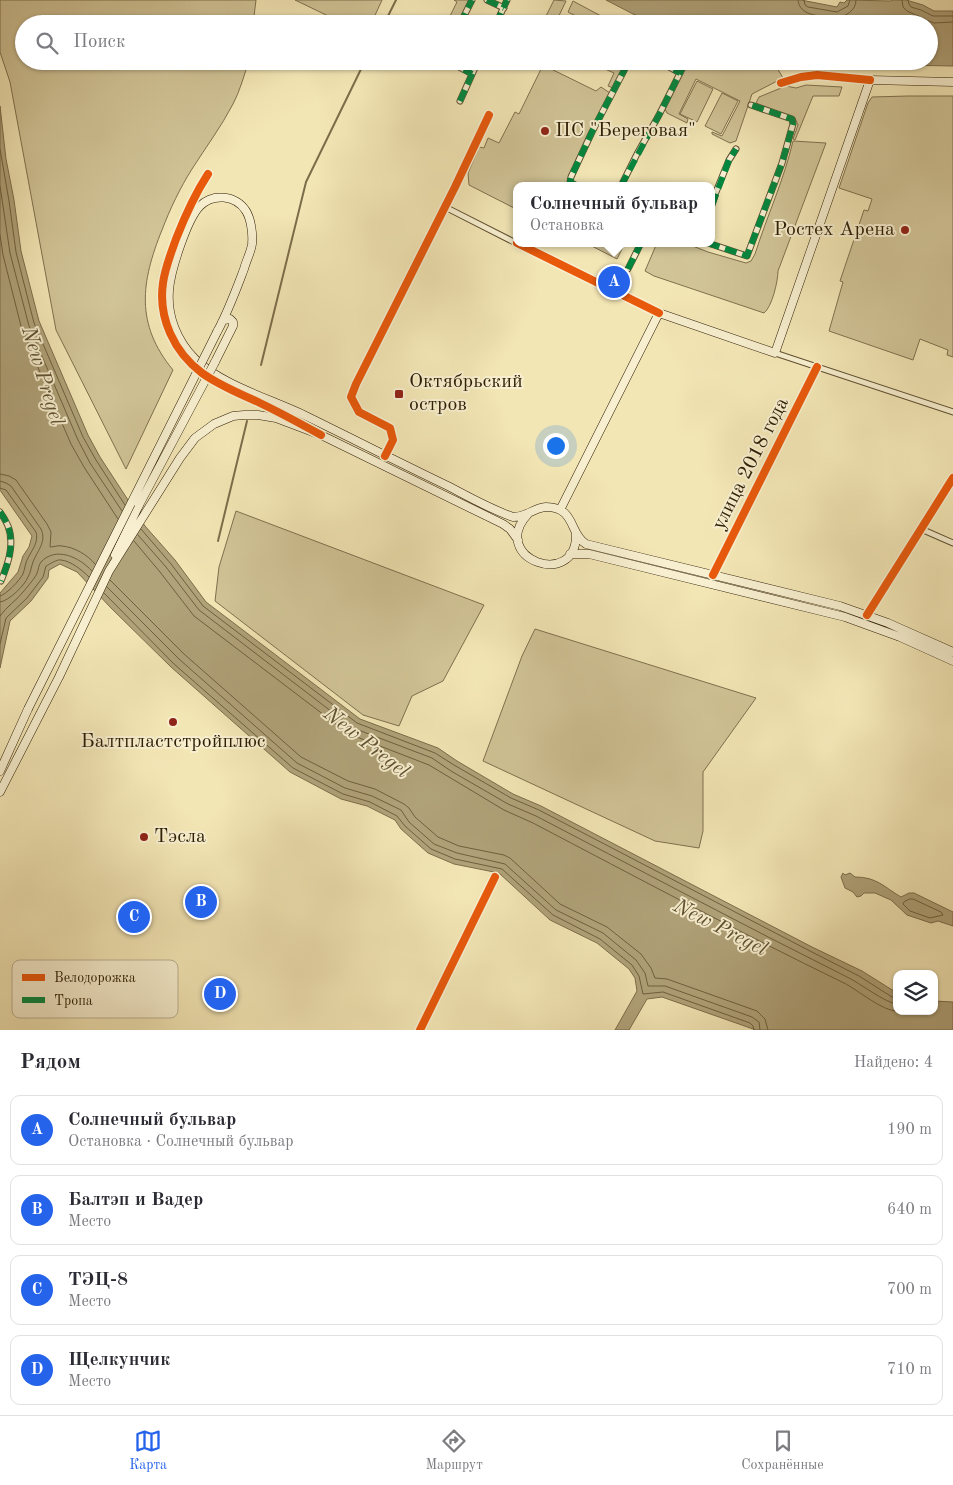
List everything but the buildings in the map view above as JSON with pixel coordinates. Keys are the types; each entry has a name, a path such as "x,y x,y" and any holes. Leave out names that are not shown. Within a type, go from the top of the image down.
{"main road":[{"path":"560,510 659,314 775,353 870,80 953,82"},
{"path":"0,771 28,710 218,332 222,322 252,244 250,221 246,210 236,201 221,198 207,201 198,209 191,220 171,275 168,293 169,308 181,342 191,355 212,373 305,415 507,515 519,517 543,508 554,508 569,517 580,541 586,544 831,604 867,615 953,652"},
{"path":"110,571 115,553 139,505 233,326 233,322 230,319 222,322"},
{"path":"0,792 110,571 186,450 195,438 207,428 220,421 233,416 252,414 268,416 321,435 503,524 510,529 518,540"},
{"path":"528,514 519,528 519,545 529,559 539,564 556,564 566,558 575,544 576,533"},
{"path":"570,554 589,554 845,617 900,637 953,661"}],"street":[{"path":"464,15 472,0"},
{"path":"487,0 504,8"},
{"path":"500,15 507,0"},
{"path":"465,70 472,74"},
{"path":"460,101 474,70"},
{"path":"570,182 592,132 624,70"},
{"path":"674,70 680,73"},
{"path":"623,182 682,70"},
{"path":"781,83 801,77 817,76 870,80"},
{"path":"715,245 747,256 782,163 793,124 792,119 751,105"},
{"path":"385,456 393,440 390,428 359,412 351,397 489,115"},
{"path":"715,197 729,160 736,149"},
{"path":"208,174 187,212 166,269 162,304 169,331 182,354 202,373 294,419 321,435"},
{"path":"445,207 513,241"},
{"path":"525,247 659,314"},
{"path":"628,269 639,247"},
{"path":"775,353 953,412"},
{"name":"улица 2018 года","path":"713,575 817,367"},
{"path":"867,615 953,478"},
{"path":"0,512 8,526 11,539 7,567 1,581"},
{"path":"921,529 953,543"},
{"path":"420,1030 495,877"}],"shaded area":[{"path":"0,0 256,0 254,15 15,15 15,70 246,70 233,104 183,184 168,214 155,249 146,285 147,319 152,336 173,370 126,469 56,330 10,82 0,52"},
{"path":"295,0 382,0 375,15 326,15"},
{"path":"454,0 469,0 462,15 450,15 457,2"},
{"path":"554,0 566,1 559,15 546,15"},
{"path":"573,1 599,15 574,15 568,12"},
{"path":"541,70 553,70 596,91 601,87 610,93 589,132 568,179 569,182 513,182 513,207 469,185 468,173 479,147 484,148 488,138 499,143 515,112 519,114"},
{"path":"607,70 622,70 613,88 608,86 614,73"},
{"path":"684,70 778,70 783,78 752,94 736,141 730,143 712,134 712,132 722,136 740,101 696,79 679,114 688,119 687,123 667,113 665,109"},
{"path":"697,81 713,89 697,122 680,114"},
{"path":"806,85 842,87 839,96 813,96 795,140 793,139 798,125 795,118 756,103 759,97 786,86 796,88"},
{"path":"722,93 738,101 721,134 705,126"},
{"name":"Ростех Арена","path":"953,96 953,357 947,355 948,350 920,339 913,360 829,331 843,282 840,281 864,210 868,211 872,199 839,188 868,103 872,97"},
{"path":"793,141 826,143 778,271 772,300 764,313 654,276 645,271 655,247 695,247 746,263 751,261"},
{"path":"594,247 623,247 617,259"},
{"path":"236,511 484,605 443,681 412,696 399,726 363,715 215,601 219,567"},
{"path":"535,629 756,698 703,772 703,831 699,848 655,841 483,761 522,656"}],"water":[{"path":"606,0 801,0 837,7 840,2 844,3 847,0 906,0 923,5 934,11 953,11 953,66 938,66 938,15 633,14"},
{"name":"New Pregel","path":"0,106 6,159 21,251 39,321 88,435 100,457 145,526 175,560 206,602 360,719 438,748 513,794 541,806 812,947 862,971 893,990 893,1015 938,1015 938,1001 953,1002 953,1030 756,1030 662,997 647,999 629,1030 615,1030 637,991 635,978 629,969 597,943 550,920 499,873 454,864 428,853 401,829 395,820 367,806 341,799 290,772 171,667 77,572 60,564 49,570 48,578 31,601 10,621 0,668 0,593 18,572 32,536 0,490"},
{"path":"843,873 845,875 850,873 855,877 863,877 875,881 901,897 914,893 953,912 953,926 938,921 931,923 907,915 891,900 875,893 864,893 857,897 853,892 845,888 841,877"}],"waterway":[{"path":"388,15 396,0"},
{"path":"261,365 306,182 361,70"},
{"path":"218,541 247,421"}],"marked path":[{"path":"464,15 472,0"},
{"path":"487,0 504,8"},
{"path":"500,15 507,0"},
{"path":"465,70 472,74"},
{"path":"460,101 474,70"},
{"path":"570,182 592,132 624,70"},
{"path":"674,70 680,73"},
{"path":"623,182 682,70"},
{"path":"715,245 747,256 782,163 793,124 792,119 751,105"},
{"path":"715,197 729,160 736,149"},
{"path":"628,269 639,247"},
{"path":"0,512 8,526 11,540 8,561 1,581"}],"cycle path":[{"path":"781,83 801,77 817,75 870,80"},
{"path":"385,456 393,440 390,428 359,412 351,397 489,115"},
{"path":"208,174 183,222 165,272 162,296 163,309 170,333 183,355 192,365 209,378 321,435"},
{"path":"525,247 659,313"},
{"path":"713,575 817,367"},
{"path":"867,615 953,478"},
{"path":"420,1030 495,877"}],"place":[{"name":"ПС \"Береговая\"","path":"545,131"},
{"name":"Ростех Арена","path":"905,230"},
{"name":"Солнечный бульвар","path":"614,282"},
{"name":"Октябрьский остров","path":"399,394"},
{"name":"Балтпластстройплюс","path":"173,722"},
{"name":"Тэсла","path":"144,837"},
{"name":"Балтэп и Вадер","path":"201,902"},
{"name":"ТЭЦ-8","path":"134,917"},
{"name":"Щелкунчик","path":"220,994"}]}
